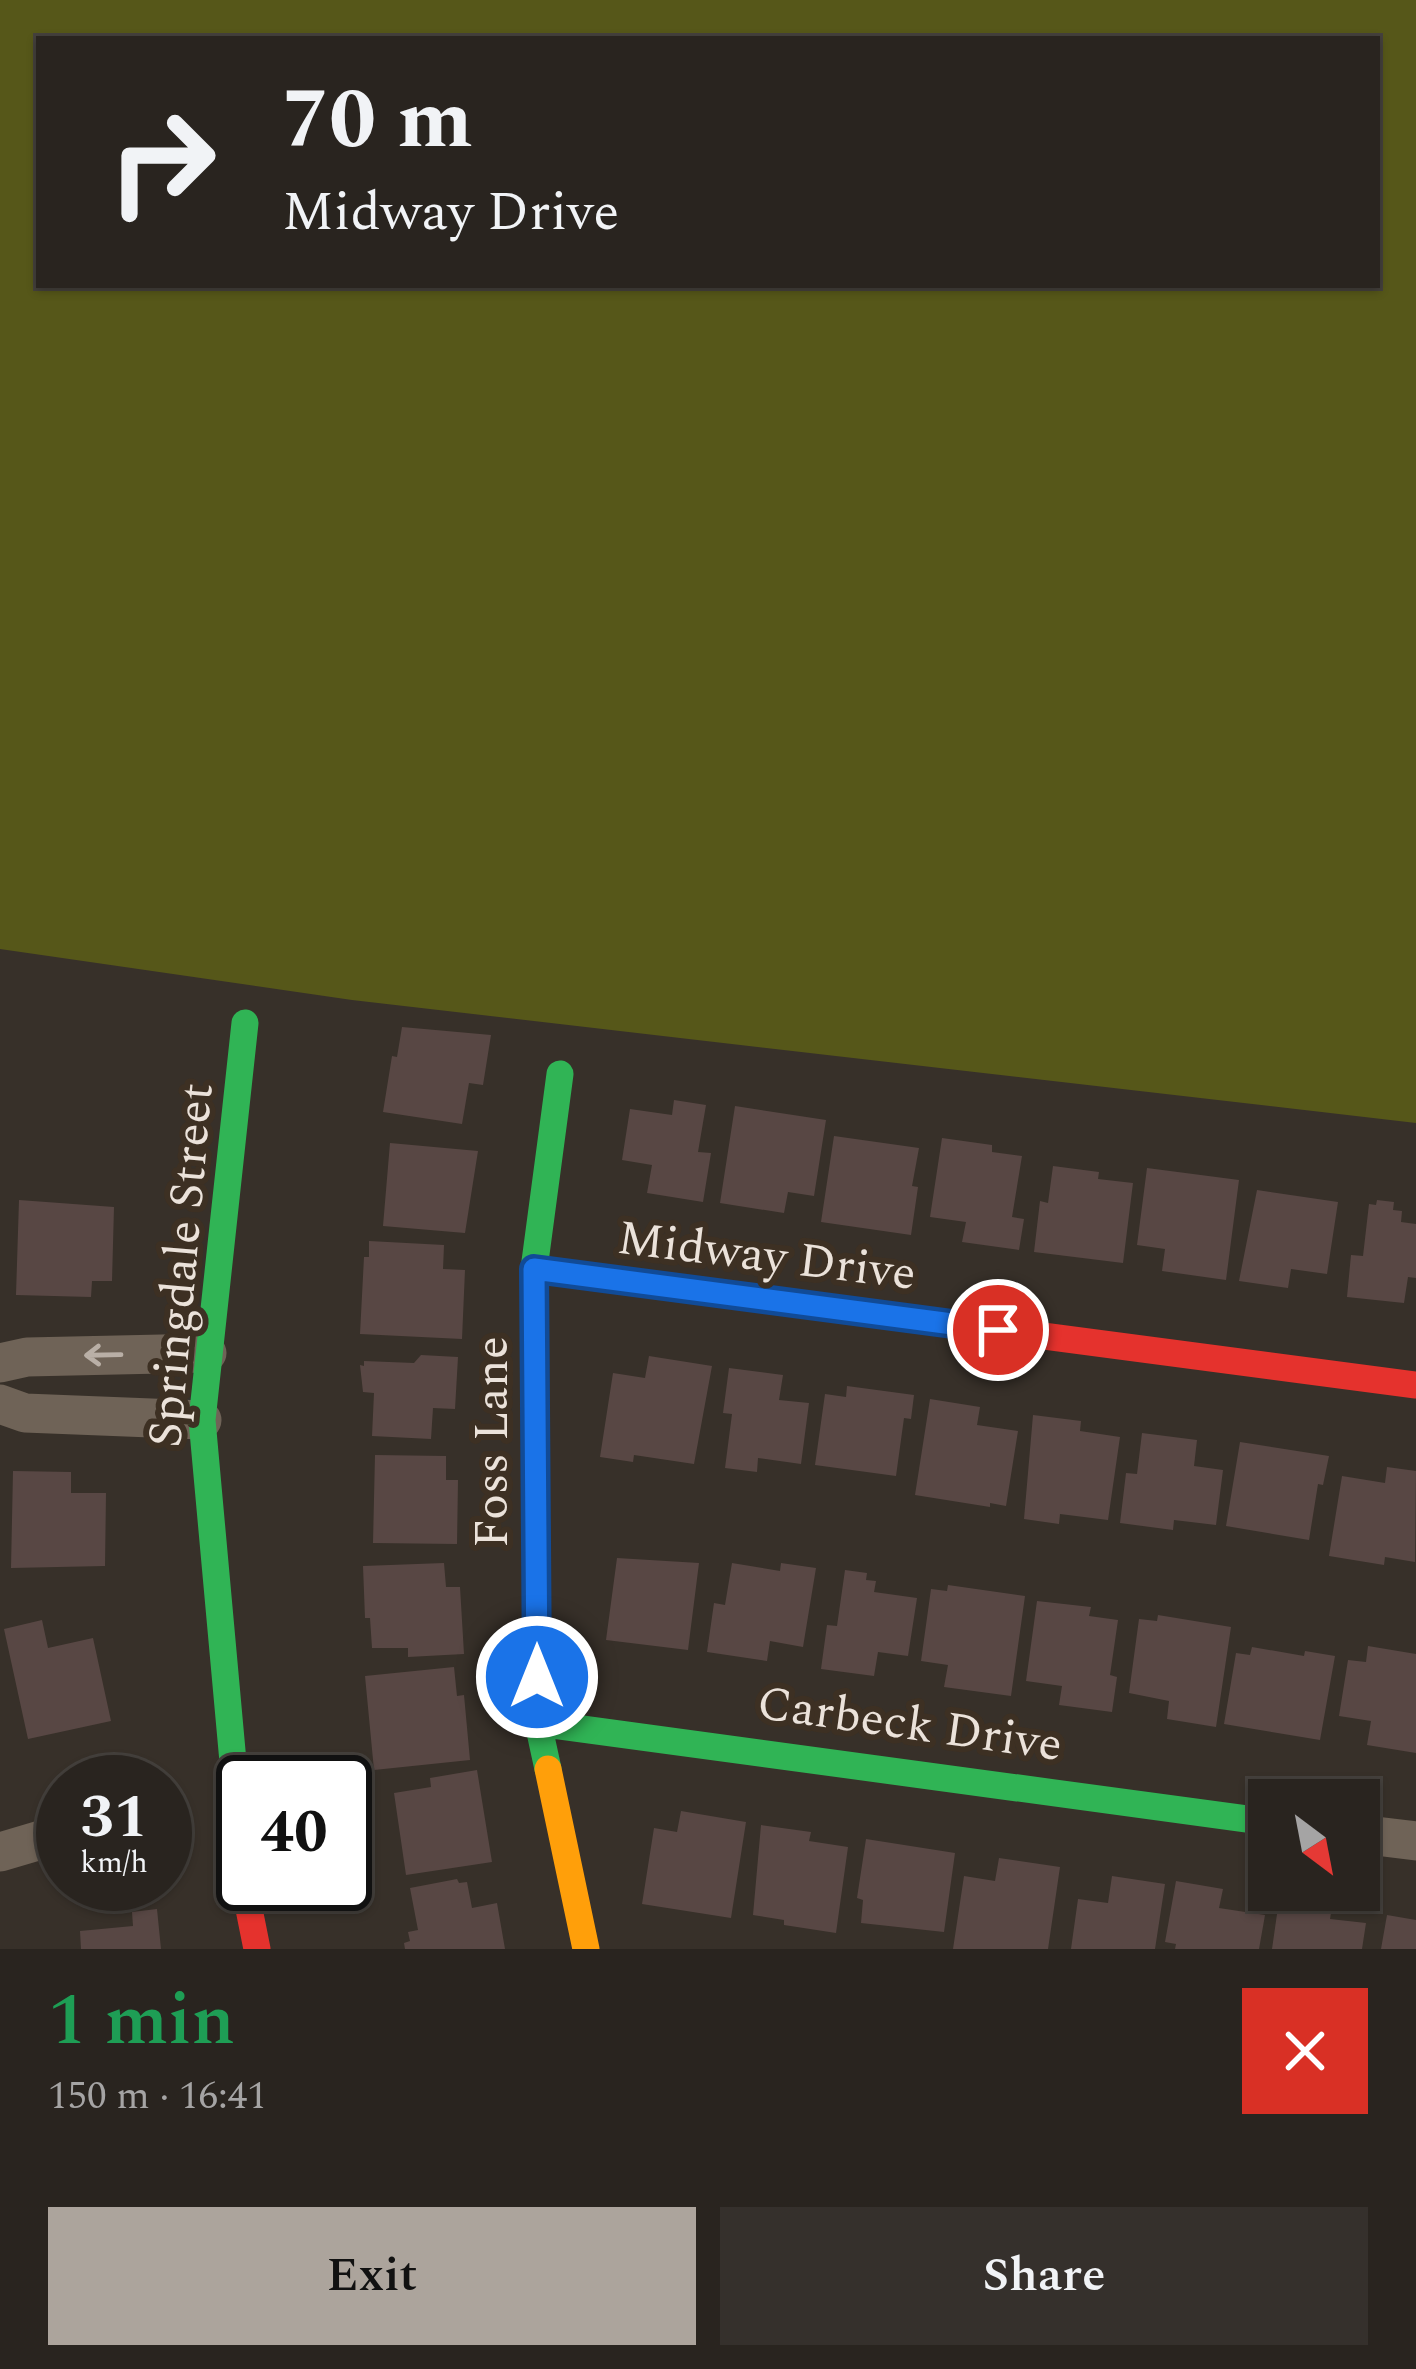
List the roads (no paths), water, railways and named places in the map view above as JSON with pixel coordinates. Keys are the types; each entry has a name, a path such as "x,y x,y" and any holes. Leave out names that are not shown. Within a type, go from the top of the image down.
{"street":[{"name":"Springdale Street","path":"234,1755 202,1420 245,1024"},
{"name":"Foss Lane","path":"560,1074 534,1269 538,1723 586,1949"},
{"name":"Midway Drive","path":"534,1269 1416,1385"},
{"path":"0,1363 27,1357 207,1353"},
{"path":"0,1403 25,1413 202,1420"},
{"name":"Carbeck Drive","path":"538,1723 1248,1819"},
{"path":"1380,1837 1416,1841"},
{"path":"0,1852 36,1841"},
{"path":"249,1911 257,1949"}]}
